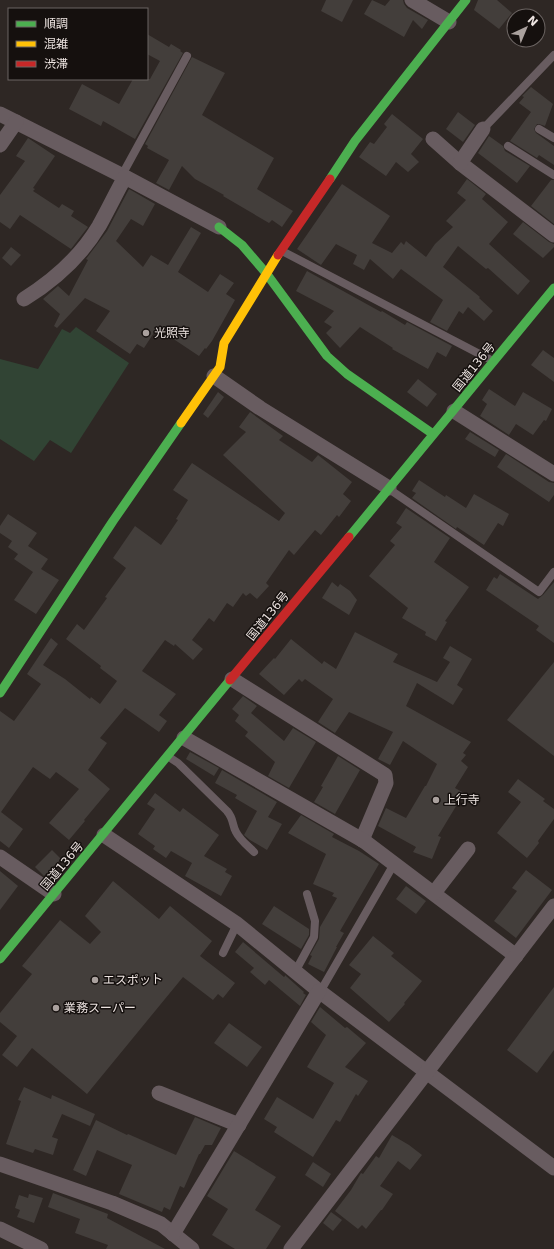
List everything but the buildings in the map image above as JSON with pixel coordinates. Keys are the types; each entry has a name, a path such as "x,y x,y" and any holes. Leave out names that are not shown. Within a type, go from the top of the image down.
{"main road":[{"path":"0,693 113,521 220,367 224,343 281,251 355,141 466,0"},
{"path":"219,227 242,245 266,274 327,356 347,374 433,434"},
{"name":"国道136号","path":"0,959 104,835 554,288"}],"street":[{"path":"412,0 448,22"},
{"path":"0,114 123,176 219,227"},
{"path":"0,145 16,122"},
{"path":"460,163 483,128"},
{"path":"433,139 460,163 554,235"},
{"path":"24,299 65,268 85,246 99,227 123,176"},
{"path":"214,376 260,408 389,488"},
{"path":"454,411 554,474"},
{"path":"232,679 385,775 386,783 362,840"},
{"path":"184,738 362,840 516,956"},
{"path":"104,835 237,924 319,992 554,1168"},
{"path":"434,894 468,849"},
{"path":"0,857 54,894"},
{"path":"292,1249 554,906"},
{"path":"174,1234 319,992"},
{"path":"159,1093 239,1125"},
{"path":"0,1164 112,1203 161,1224 192,1249"},
{"path":"0,1229 41,1249"}],"lane":[{"path":"483,128 554,55"},
{"path":"123,176 187,56"},
{"path":"539,129 554,138"},
{"path":"508,146 554,175"},
{"path":"281,251 494,362"},
{"path":"389,488 538,592 554,572"},
{"path":"169,756 231,815 234,830 254,852"},
{"path":"319,992 394,864"},
{"path":"295,972 314,937 315,921 307,894"},
{"path":"223,953 237,924"}],"green space":[{"path":"76,327 129,363 71,453 50,440 34,461 0,439 0,359 38,369 62,329 70,333"}],"traffic: fast":[{"path":"330,179 355,141 466,0"},
{"path":"219,227 242,245 266,273 327,356 347,374 433,434"},
{"path":"349,537 554,288"},
{"path":"0,693 113,521 181,423"},
{"path":"0,959 230,680"}],"traffic: slow":[{"path":"181,423 220,367 224,343 278,255"}],"traffic: jam":[{"path":"278,255 330,179"},
{"path":"230,680 349,537"}],"place":[{"name":"光照寺","path":"146,333"},
{"name":"上行寺","path":"436,800"},
{"name":"エスポット","path":"95,980"},
{"name":"業務スーパー","path":"56,1008"}]}
